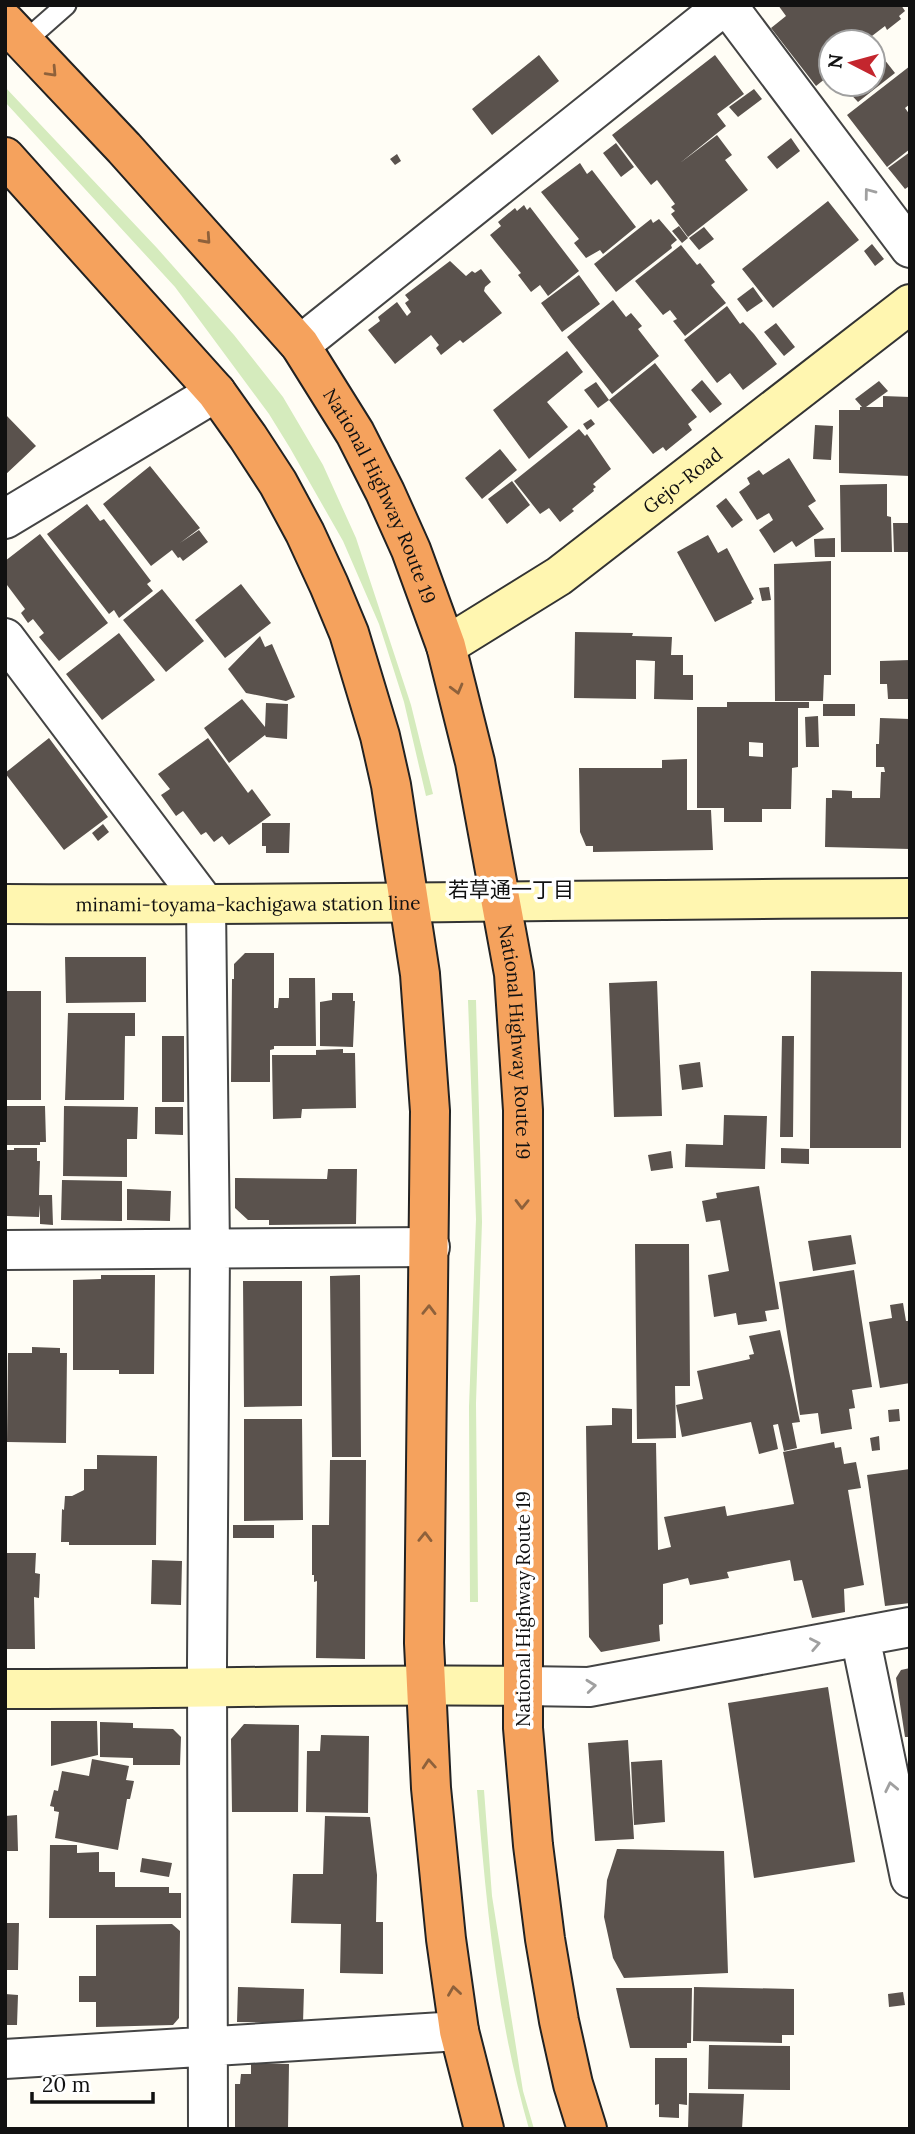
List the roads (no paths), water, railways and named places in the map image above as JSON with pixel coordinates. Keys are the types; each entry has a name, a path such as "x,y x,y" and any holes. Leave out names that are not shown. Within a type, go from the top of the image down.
{"highway":[{"name":"National Highway Route 19","path":"15,32 124,148 300,345 355,433 385,492 416,563 446,646 475,762 514,974 523,1110 523,1728 545,1939 559,2021 573,2084 587,2129"},
{"path":"5,157 216,392 283,493 320,564 349,634 366,684 391,785 420,974 430,1111 424,1643 436,1848 459,2031 484,2129"}],"street":[{"path":"300,345 726,5 910,248"},
{"name":"Gejo-Road","path":"446,646 559,576 910,304"},
{"path":"5,519 216,392"},
{"path":"5,638 206,905 210,1250 208,2129"},
{"name":"minami-toyama-kachigawa station line","path":"5,904 206,905 910,898"},
{"path":"5,1250 430,1247"},
{"path":"5,1689 425,1685 589,1687 910,1627"},
{"path":"860,1636 910,1878"},
{"path":"5,2059 459,2031"}],"lane":[{"path":"15,32 66,5"}],"district":[{"name":"若草通一丁目","path":"511,890"}]}
